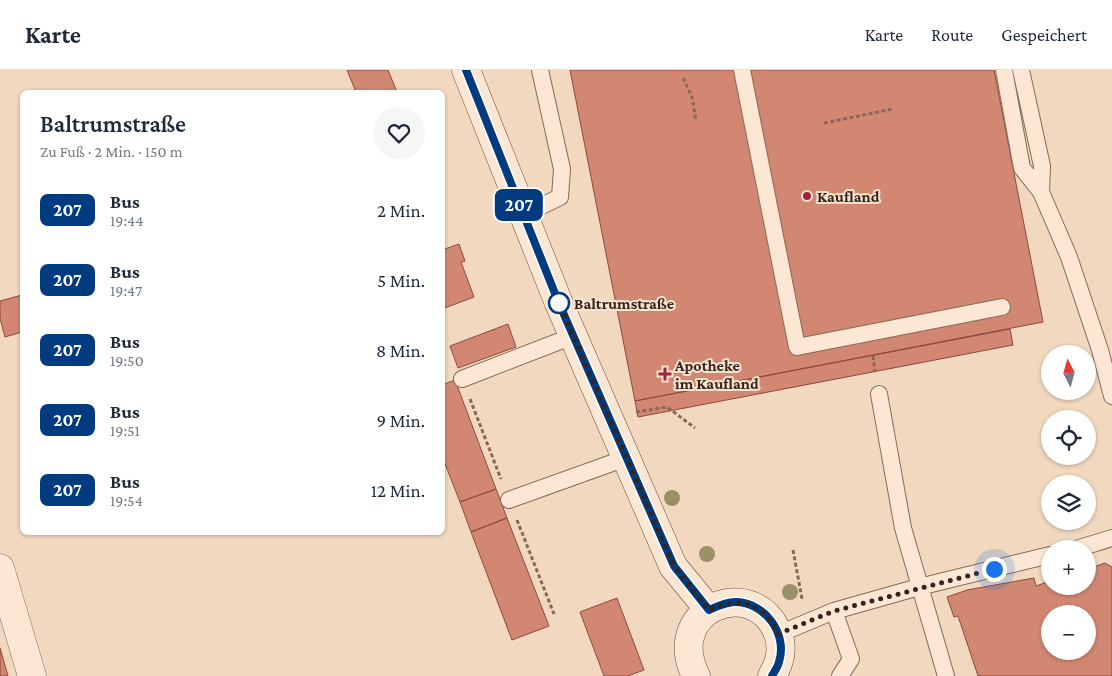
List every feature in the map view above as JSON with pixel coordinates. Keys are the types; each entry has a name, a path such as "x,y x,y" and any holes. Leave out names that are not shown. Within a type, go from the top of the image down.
{"street":[{"path":"466,70 573,336 674,566 709,610"},
{"path":"0,568 32,676"},
{"path":"696,676 690,663 688,648 690,633 698,620 709,610 722,604 736,602 750,605 762,611 772,622 778,634 781,648 779,663 772,676"}],"lane":[{"path":"523,215 560,197 562,169 540,70"},
{"path":"742,70 797,347 1002,307"},
{"path":"1004,70 1022,168 1041,192 1068,257 1100,350 1112,396"},
{"path":"1021,70 1042,166 1041,192"},
{"path":"462,379 573,336"},
{"path":"879,394 903,528 946,676"},
{"path":"509,500 626,458"},
{"path":"1096,543 1112,538"},
{"path":"778,634 834,611 920,587 1041,557"},
{"path":"834,611 851,659 840,676"}],"path":[{"path":"683,78 692,96 696,121"},
{"path":"824,123 894,109"},
{"path":"651,410 667,407 695,428"},
{"path":"793,550 803,603 811,620"}],"building":[{"path":"347,70 388,70 396,90 355,90"},
{"name":"Kaufland","path":"570,70 994,70 1043,322 635,401"},
{"path":"459,244 465,261 461,262 474,297 445,308 445,249"},
{"path":"20,296 20,333 5,337 0,318 0,301"},
{"path":"508,324 516,347 458,368 450,346"},
{"path":"1010,329 1013,345 638,417 635,401"},
{"path":"455,380 496,489 460,502 445,464 445,384"},
{"path":"496,489 507,518 471,532 460,502"},
{"path":"507,518 549,626 512,640 471,532"},
{"path":"1105,563 1112,567 1112,676 978,676 958,616 954,617 947,597 967,590 1034,578 1036,586 1041,584 1041,595 1096,595 1096,566"},
{"path":"617,598 644,670 628,676 604,676 580,612"},
{"path":"0,648 8,676 0,676"}],"bus line":[{"name":"207","path":"466,70 558,301 674,566 709,610 722,604 736,602 750,605 762,611 772,622 778,634 781,648 779,663 772,676"}],"place":[{"name":"Kaufland","path":"807,196"},
{"name":"Baltrumstraße","path":"559,303"},
{"name":"Apotheke im Kaufland","path":"665,374"}],"route":[{"path":"559,303 558,301 674,566 709,610 722,604 736,602 750,605 762,611 772,622 778,634 834,611 994,569"}]}
